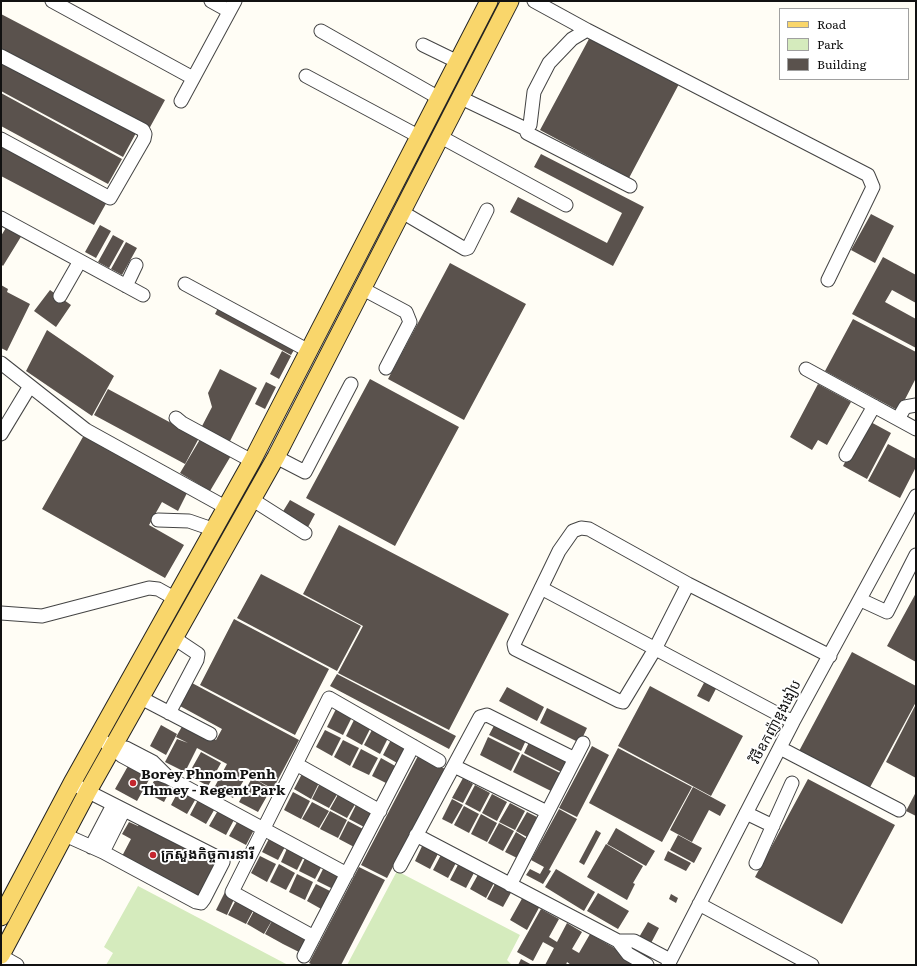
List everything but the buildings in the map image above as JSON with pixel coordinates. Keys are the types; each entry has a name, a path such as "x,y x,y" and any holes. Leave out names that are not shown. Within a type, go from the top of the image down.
{"main road":[{"path":"1,917 72,783 227,508 489,1"},
{"path":"1,955 88,791 276,457 510,1"}],"street":[{"path":"52,1 193,78"},
{"path":"181,101 232,6 211,1"},
{"path":"534,1 587,30 868,175 872,187 828,280"},
{"path":"320,30 440,98"},
{"path":"526,128 530,125 534,92 540,77 549,62 572,39 587,30"},
{"path":"423,45 458,62"},
{"path":"1,56 143,130 145,134 144,139 110,198 1,139"},
{"path":"306,76 420,137"},
{"path":"461,98 526,128 527,132 630,186"},
{"path":"441,137 566,205"},
{"path":"402,212 465,249 468,248 487,210"},
{"path":"1,218 143,295"},
{"path":"60,296 80,261"},
{"path":"126,286 136,265"},
{"path":"185,284 309,351"},
{"path":"363,289 406,312 410,322 386,368"},
{"path":"1,363 86,430 227,508"},
{"path":"806,369 916,429"},
{"path":"276,457 305,472 351,384"},
{"path":"1,434 30,386"},
{"path":"898,419 905,406 916,405"},
{"path":"846,455 874,406"},
{"path":"176,418 182,423 252,461"},
{"name":"វិថីឧកញ៉ាឌួងងៀប","path":"669,962 780,748 916,496"},
{"path":"253,500 304,533"},
{"path":"158,520 189,521 215,530"},
{"path":"688,584 655,649 624,702 515,649 514,644 559,551 573,530 581,528 589,529 609,539 688,584 830,656"},
{"path":"861,600 887,612 916,555"},
{"path":"1,613 42,616 149,588 158,589 176,599"},
{"path":"541,588 794,722"},
{"path":"169,713 197,660 198,654 174,638"},
{"path":"141,698 210,734"},
{"path":"314,937 232,892 330,698 439,761"},
{"path":"400,866 480,717 487,715 575,759"},
{"path":"97,738 113,747 122,756 148,770 169,778 347,874"},
{"path":"510,885 583,743"},
{"path":"304,956 413,746"},
{"path":"780,748 899,810"},
{"path":"296,764 380,811"},
{"path":"454,766 547,812"},
{"path":"65,835 97,849 196,902 201,903 223,862 219,858 72,783"},
{"path":"756,863 792,784"},
{"path":"97,849 119,807"},
{"path":"746,813 773,826"},
{"path":"416,835 618,941 628,954 648,965"},
{"path":"699,904 812,965"},
{"path":"618,941 634,941 669,962"},
{"path":"1,955 17,965"}],"green space":[{"path":"397,871 520,935 507,960 512,965 347,965"},
{"path":"138,886 288,965 106,965 113,953 104,947"}],"place":[{"name":"Borey Phnom Penh Thmey - Regent Park","path":"133,783"},
{"name":"ក្រសួងកិច្ចការនារី","path":"153,855"}]}
